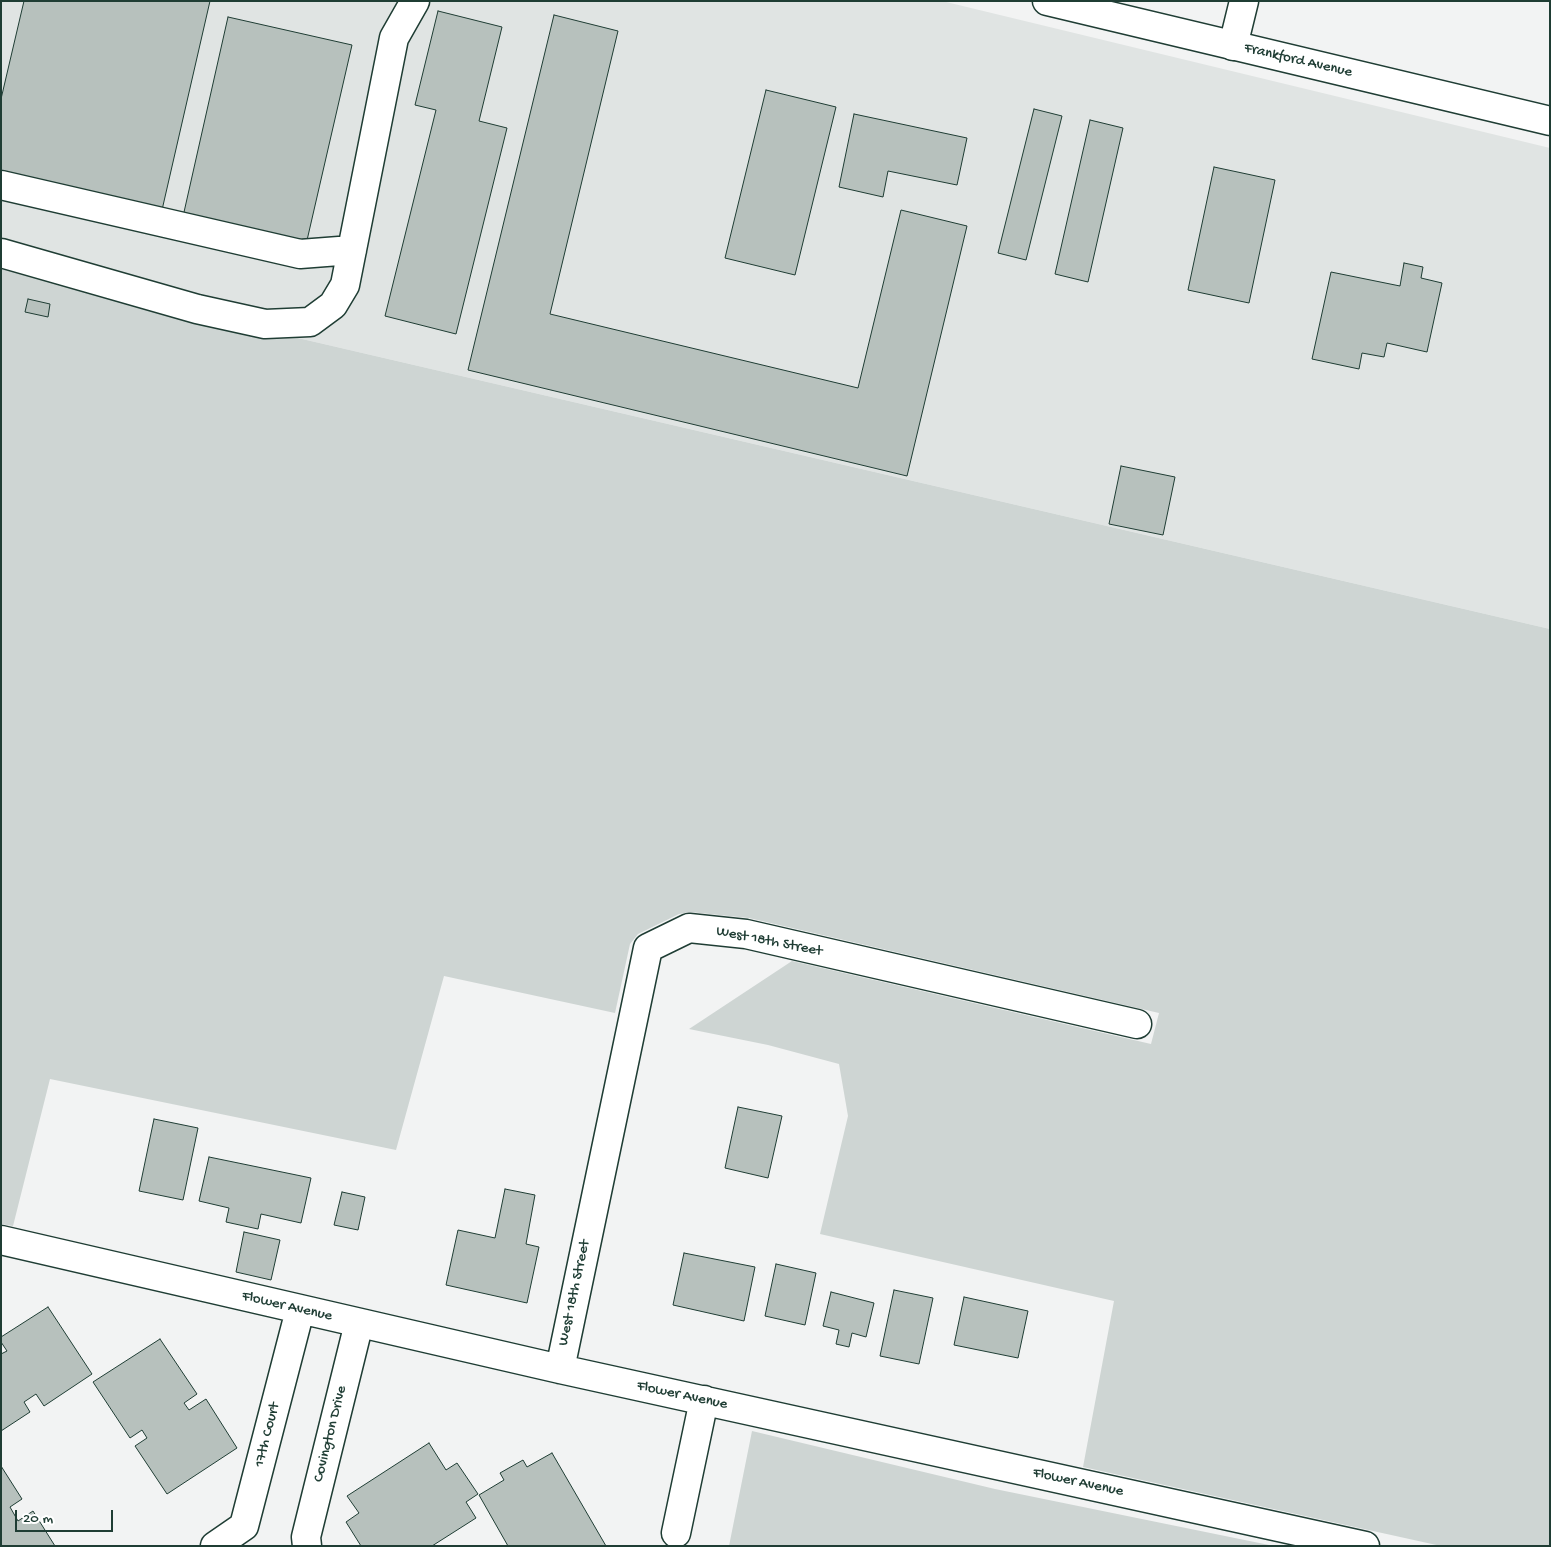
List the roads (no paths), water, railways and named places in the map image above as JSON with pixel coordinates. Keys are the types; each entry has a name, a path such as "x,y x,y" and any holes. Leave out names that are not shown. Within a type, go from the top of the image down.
{"street":[{"path":"1,253 197,310 265,324 310,322 333,305 344,285 394,38 415,1"},
{"name":"Frankford Avenue","path":"1047,1 1096,7 1233,46 1550,121"},
{"path":"1233,46 1244,1"},
{"path":"1,185 300,254 352,250"},
{"name":"West 18th Street","path":"560,1369 648,948 688,928 746,934 1136,1024"},
{"name":"Flower Avenue","path":"1,1240 560,1369 1365,1546"},
{"name":"17th Court","path":"214,1546 244,1526 300,1310"},
{"name":"Covington Drive","path":"307,1546 306,1537 359,1323"},
{"path":"676,1533 704,1400"}]}
